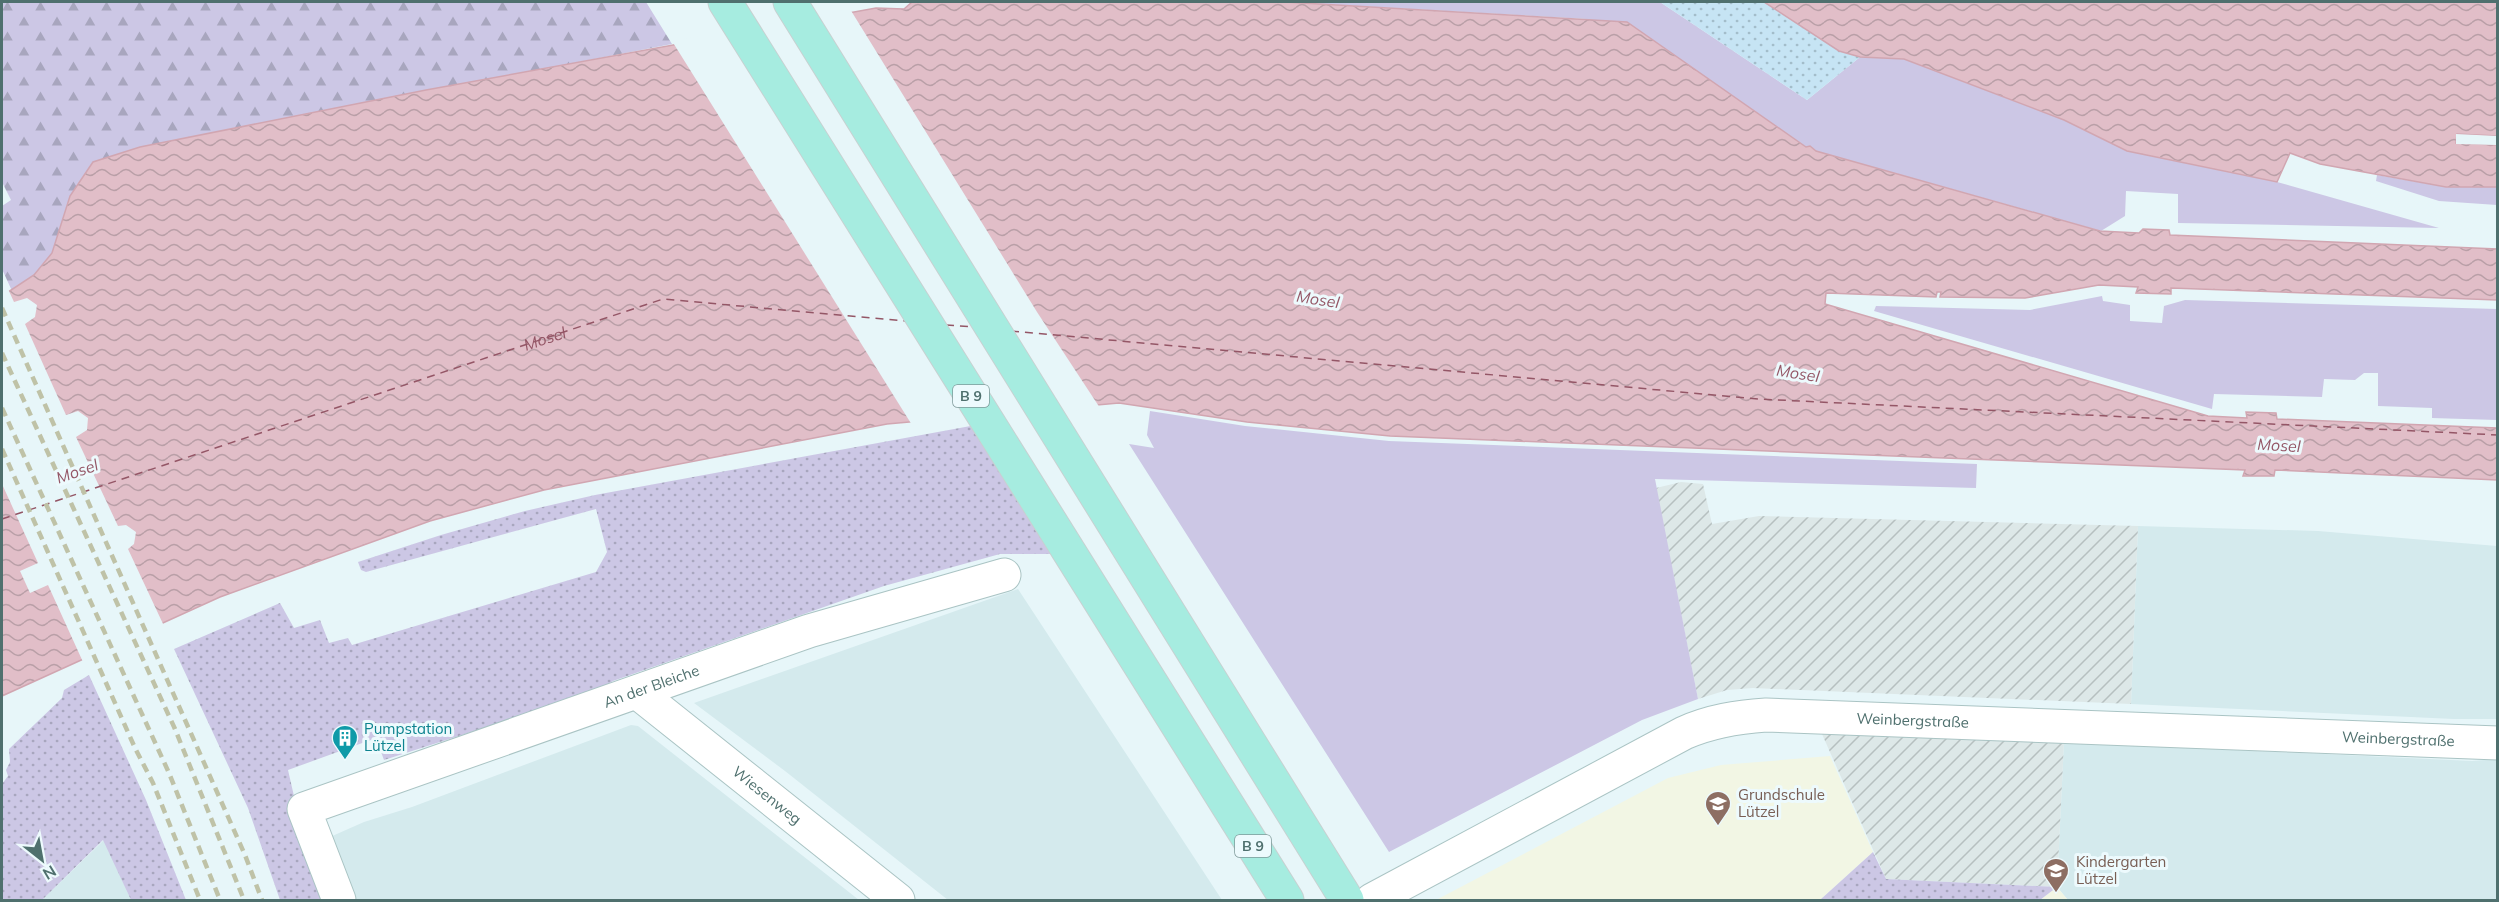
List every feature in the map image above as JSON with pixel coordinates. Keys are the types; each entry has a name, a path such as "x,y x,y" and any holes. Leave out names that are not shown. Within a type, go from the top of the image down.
{"highway":[{"name":"B 9","path":"725,2 1287,900"},
{"path":"790,2 1347,900"}],"street":[{"name":"An der Bleiche","path":"339,900 304,809 809,631 1004,575"},
{"name":"Wiesenweg","path":"637,692 898,900"},
{"name":"Weinbergstraße","path":"1371,900 1684,734 1705,724 1726,719 1766,715 2498,743"}],"shaded area":[{"path":"1681,482 1703,484 1712,524 1759,516 2138,526 2131,704 1753,688 1727,690 1698,699 1656,488"},
{"path":"2138,526 2318,531 2497,546 2497,719 2131,704"},
{"path":"1018,589 1222,900 948,900 785,771 694,703"},
{"path":"631,725 638,726 859,900 349,900 321,841 364,822 412,807"},
{"path":"1822,734 2064,742 2057,887 1886,879"},
{"path":"2064,742 2472,761 2497,759 2497,900 2068,900 2057,887"},
{"name":"Grundschule Lützel","path":"1830,756 1873,852 1820,900 1436,900 1668,778 1721,765"},
{"path":"104,840 131,900 42,900"},
{"name":"Kindergarten Lützel","path":"2057,887 2068,900 2040,900"}],"green space":[{"path":"2,2 646,2 672,44 140,147 93,162 70,196 52,253 34,275 12,291 2,269 2,206 11,200 2,182"},
{"path":"1285,2 1660,2 1807,100 1860,57 1904,59 2064,120 2127,151 2277,182 2439,228 2178,223 2178,194 2126,191 2125,216 2101,231 1816,151 1810,146 1806,147 1774,125 1587,19"},
{"path":"2377,175 2446,187 2497,187 2497,205 2439,201 2376,181"},
{"path":"2102,296 2103,301 2130,305 2130,321 2162,323 2164,306 2185,300 2497,309 2497,420 2432,418 2432,408 2378,406 2378,373 2364,373 2355,380 2324,379 2322,397 2214,394 2212,409 1874,311 1876,306 2030,310"},
{"path":"1150,411 1245,426 1389,441 1977,464 1976,488 1655,479 1698,699 1642,720 1389,852 1129,444 1154,448 1147,435"},
{"path":"976,425 1054,554 1000,554 884,586 613,681 595,692 384,760 376,738 288,770 313,879 324,900 280,900 248,808 174,649 280,603 294,628 320,620 329,643 348,638 352,645 596,572 607,552 596,509 366,572 361,570 358,562 525,511 595,495"},
{"path":"89,675 146,800 186,900 131,900 103,840 42,900 2,900 2,784 8,776 6,770 10,762 9,749 62,698 64,690"},
{"path":"1873,852 1886,879 2057,887 2040,900 1820,900"}],"sand":[{"path":"1660,2 1764,2 1839,51 1860,57 1807,100"}],"water":[{"name":"Mosel","path":"912,2 1285,2 1627,22 1806,147 1810,146 1816,151 2100,231 2139,233 2143,229 2169,230 2170,235 2497,249 2497,300 2171,288 2171,294 2136,293 2138,287 2099,285 2025,298 1940,297 1941,292 1937,292 1936,297 1826,293 1825,304 2208,416 2247,418 2246,412 2276,413 2277,419 2497,428 2497,480 2275,470 2274,476 2243,476 2245,470 1390,436 1247,422 1119,403 887,424 544,490 430,521 220,597 2,696 2,296 34,275 52,253 70,196 93,162 140,147 426,90 876,8 904,9"},
{"path":"1764,2 2497,2 2497,136 2457,134 2456,143 2497,145 2497,187 2446,187 2320,164 2290,153 2277,182 2127,151 2064,120 1904,59 1860,57 1839,51"}],"pier":[{"path":"850,9 1037,312 1100,408 912,425 672,41"},
{"path":"2456,134 2497,136 2498,139 2459,137 2459,141 2498,142 2497,145 2456,144"},
{"path":"8,289 14,302 27,298 37,305 35,317 25,324 66,415 78,411 88,418 87,430 76,437 118,526 126,525 136,532 134,544 128,549 164,626 83,662 48,585 30,593 20,571 38,563 2,484 2,293"}],"ferry route":[{"path":"2,519 663,299 905,321"},
{"path":"946,325 974,327"},
{"path":"1011,331 1758,399 2498,435"}],"railway":[{"path":"2,308 245,855 262,900"},
{"path":"2,353 175,729 244,900"},
{"path":"2,408 169,773 220,900"},
{"path":"2,449 135,748 153,783 200,900"}],"place":[{"name":"Pumpstation Lützel","path":"345,761"},
{"name":"Grundschule Lützel","path":"1718,827"},
{"name":"Kindergarten Lützel","path":"2056,894"}]}
